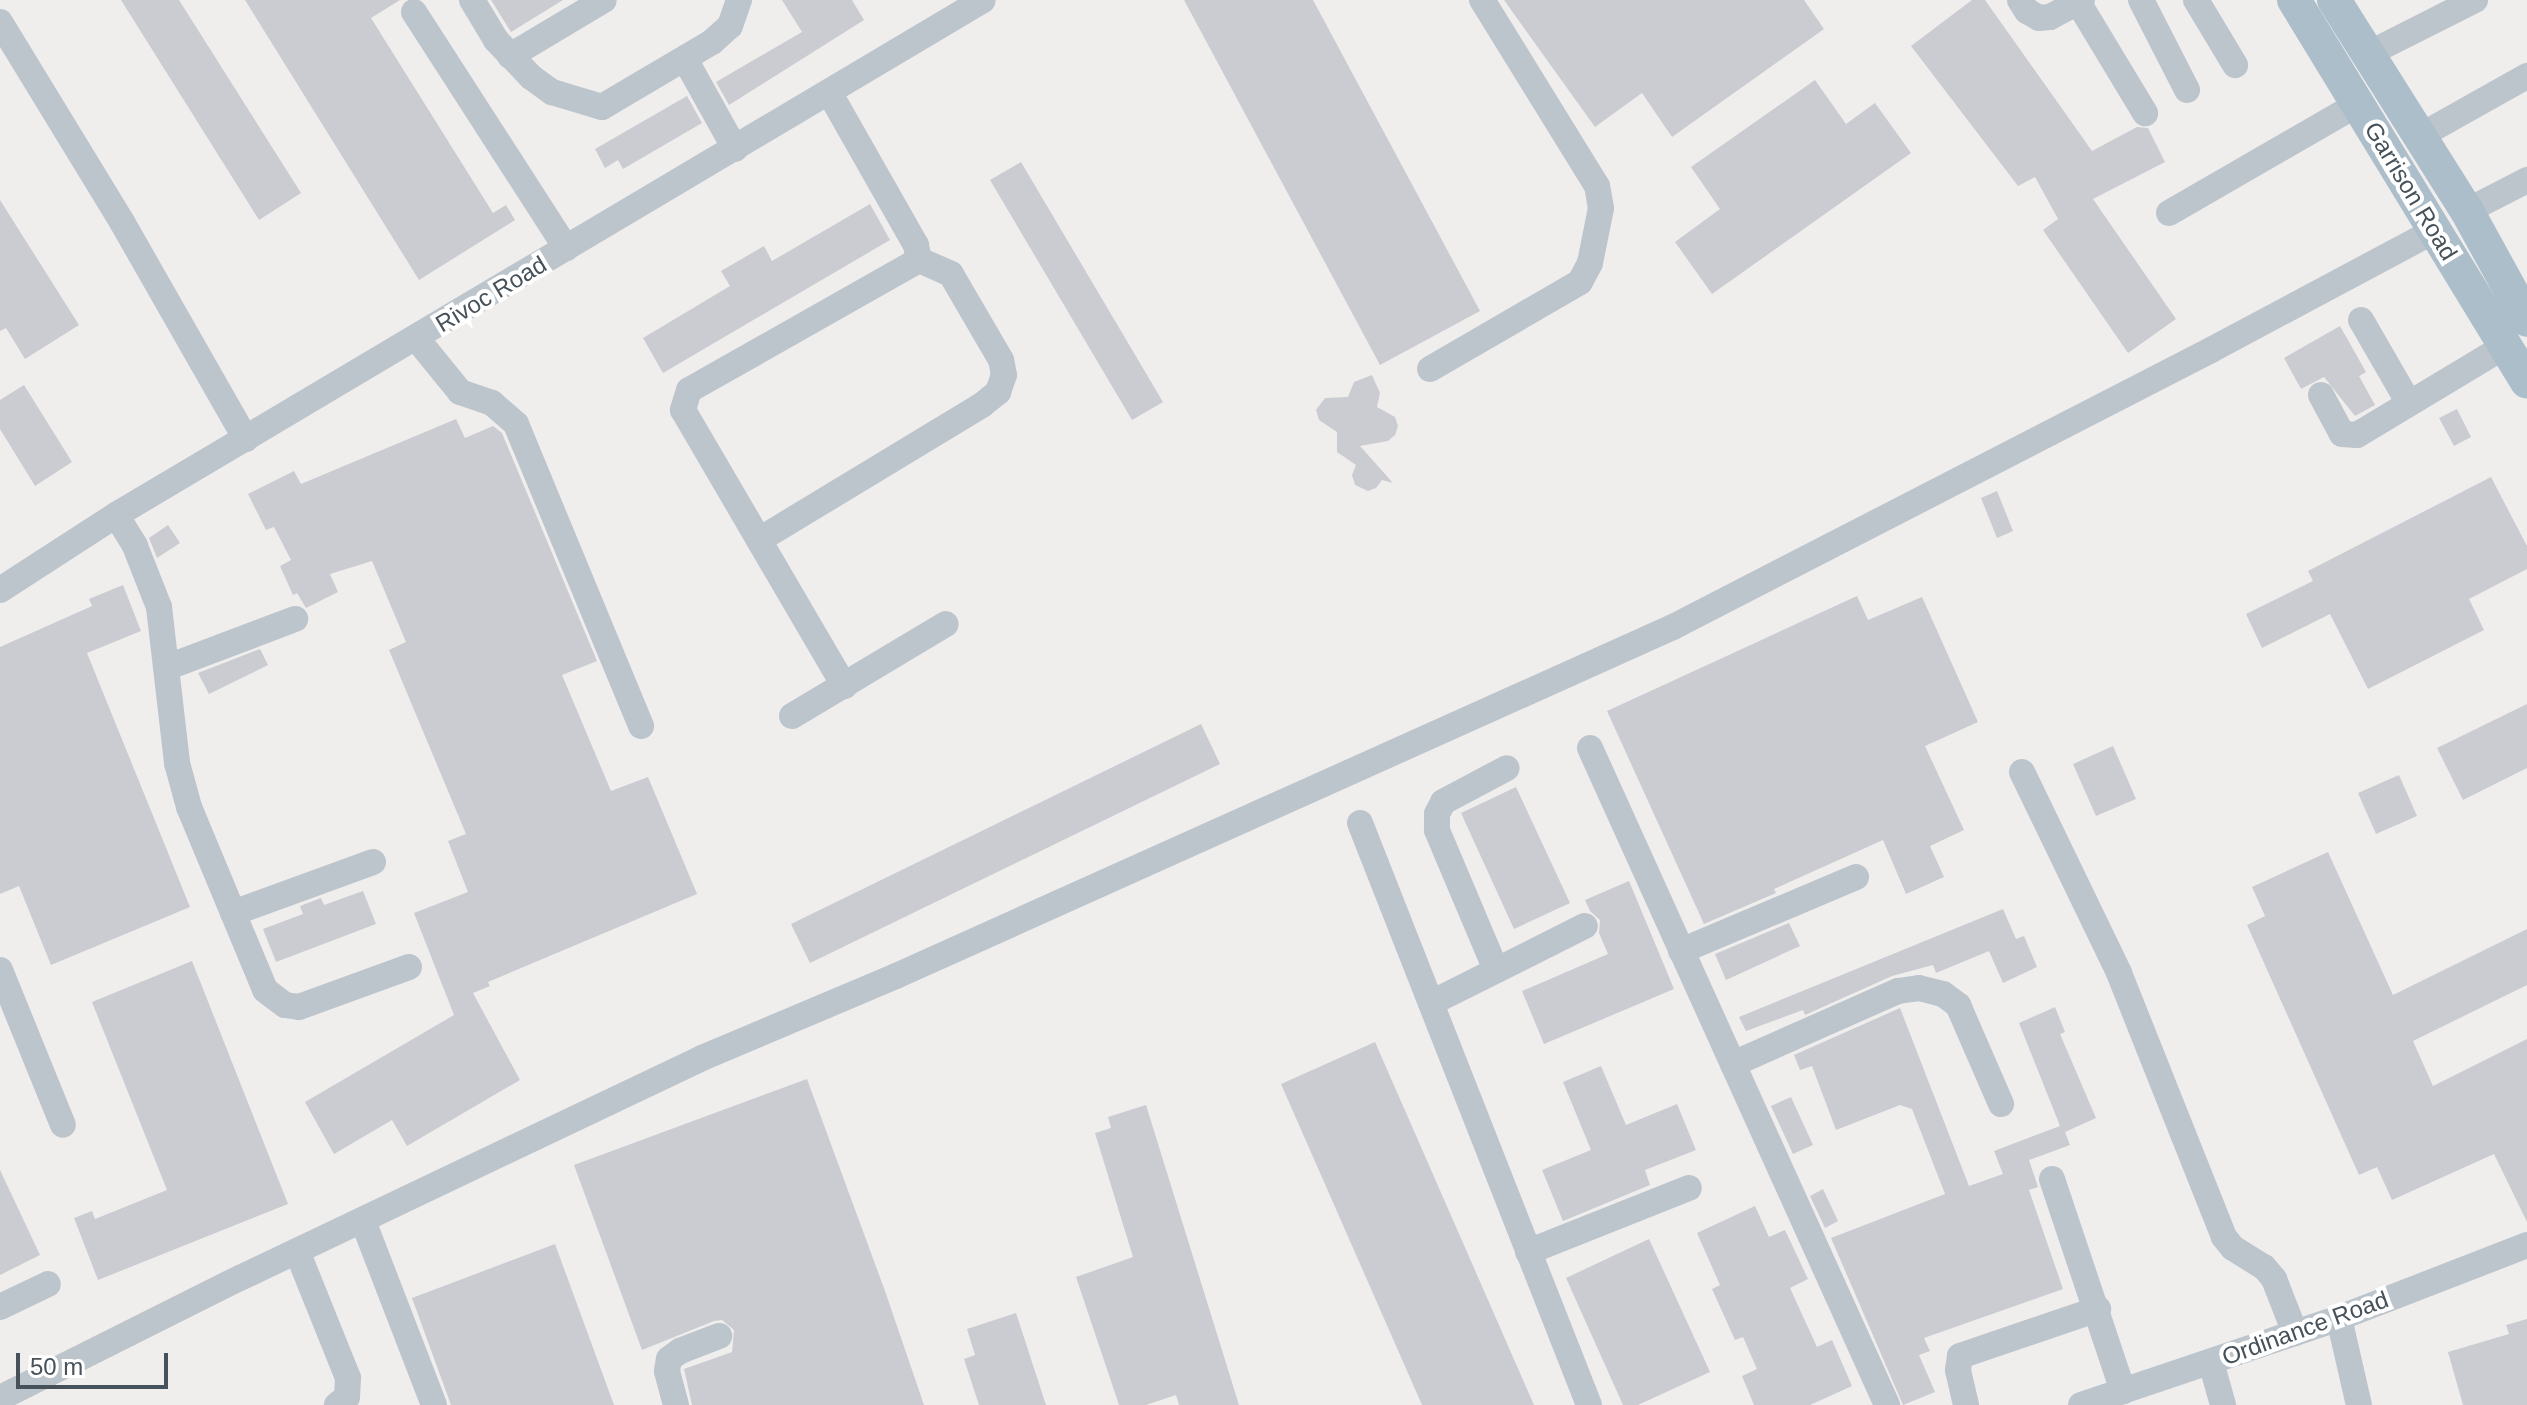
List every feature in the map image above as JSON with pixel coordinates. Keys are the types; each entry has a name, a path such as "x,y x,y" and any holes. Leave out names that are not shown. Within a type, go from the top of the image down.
{"main road":[{"name":"Garrison Road","path":"2294,0 2527,382"},
{"name":"Garrison Road","path":"2334,0 2467,211 2527,320"}],"street":[{"path":"472,0 510,56 552,92 602,107 685,59 730,26 739,0"},
{"path":"510,56 604,0"},
{"name":"Rivoc Road","path":"0,590 116,515 417,339 983,0"},
{"path":"1430,369 1580,282 1590,263 1601,208 1597,186 1482,0"},
{"path":"2020,0 2027,11 2039,18 2050,17 2080,1 2145,113"},
{"path":"2141,0 2187,90"},
{"path":"2196,0 2235,65"},
{"path":"2368,54 2475,0"},
{"path":"414,12 566,248"},
{"path":"0,22 122,222 246,439"},
{"path":"685,59 735,149"},
{"path":"2420,136 2527,76"},
{"path":"829,92 916,245 919,260"},
{"path":"2169,213 2358,104"},
{"path":"2467,211 2527,180"},
{"path":"0,1398 297,1251 702,1058 896,976 1673,627 2211,350 2436,230"},
{"path":"844,686 683,410 689,390 919,260"},
{"path":"759,540 982,405 998,392 1004,375 1001,360 951,274 919,260"},
{"path":"2361,320 2409,403"},
{"path":"417,339 460,392 492,403 516,424 641,726"},
{"path":"2321,395 2342,434 2349,436 2505,346"},
{"path":"116,515 153,585 168,667 177,763 189,807 265,990 285,1005 299,1007 409,967"},
{"path":"168,667 295,619"},
{"path":"792,716 946,624"},
{"path":"1590,748 1887,1405"},
{"path":"1496,970 1437,830 1437,814 1443,802 1507,768"},
{"path":"2022,772 2119,973 2224,1237 2233,1248 2264,1267 2274,1279 2295,1333"},
{"path":"1360,823 1589,1405"},
{"path":"233,913 373,862"},
{"path":"1681,951 1856,877"},
{"path":"1431,1003 1585,926"},
{"path":"0,970 63,1125"},
{"path":"1733,1064 1898,991 1919,988 1943,994 1958,1005 2001,1104"},
{"path":"2052,1179 2123,1391"},
{"path":"1528,1252 1689,1188"},
{"path":"363,1221 434,1405"},
{"name":"Ordinance Road","path":"2081,1405 2339,1318 2527,1245"},
{"path":"297,1251 348,1378 347,1397 337,1405"},
{"path":"0,1307 48,1284"},
{"path":"1966,1405 1958,1370 1960,1356 2098,1309"},
{"path":"2339,1318 2359,1405"},
{"path":"676,1405 667,1371 669,1359 680,1351 719,1336"},
{"path":"2211,1362 2223,1405"}],"building":[{"path":"121,0 179,0 301,193 259,220"},
{"path":"245,0 400,0 371,18 493,213 506,205 515,220 419,280"},
{"path":"491,0 563,0 511,32"},
{"path":"782,0 852,0 864,20 729,105 716,82 802,32"},
{"path":"1184,0 1313,0 1480,311 1380,365"},
{"path":"1504,0 1804,0 1824,29 1672,137 1642,93 1595,127"},
{"path":"1972,0 1985,0 2092,151 2137,127 2148,128 2165,162 2093,199 2176,319 2128,353 2043,230 2058,219 2035,177 2018,186 1911,46"},
{"path":"1815,80 1846,124 1875,103 1911,153 1712,294 1675,242 1720,209 1691,167"},
{"path":"687,96 702,123 623,169 618,160 605,168 595,149"},
{"path":"1021,162 1163,402 1132,420 990,180"},
{"path":"0,200 79,325 25,359 6,328 0,331"},
{"path":"870,204 890,240 663,373 643,338 730,286 721,271 764,246 772,261"},
{"path":"2340,326 2366,372 2359,376 2375,405 2355,416 2324,377 2301,389 2284,358"},
{"path":"1372,375 1380,393 1377,407 1395,417 1398,426 1395,435 1388,441 1360,446 1393,483 1382,480 1376,488 1368,491 1355,485 1352,475 1356,465 1337,452 1337,432 1319,420 1316,410 1325,398 1348,397 1354,382"},
{"path":"24,385 72,462 35,486 0,429 0,400"},
{"path":"2457,409 2471,437 2454,446 2439,418"},
{"path":"456,419 465,438 493,426 502,433 597,661 562,675 611,791 648,777 697,894 488,982 490,986 473,993 520,1080 407,1146 392,1120 334,1154 305,1102 454,1015 414,913 468,892 448,841 466,834 389,650 406,642 372,561 330,574 338,592 306,608 297,593 293,595 280,566 291,560 274,527 266,530 248,494 294,471 301,484"},
{"path":"2491,477 2527,546 2527,569 2469,599 2484,630 2368,689 2330,614 2262,648 2246,614 2313,581 2308,571"},
{"path":"1997,491 2013,531 1997,538 1981,498"},
{"path":"168,525 180,543 157,558 149,538"},
{"path":"123,585 141,631 87,653 190,907 51,965 19,886 0,894 0,647 92,606 89,599"},
{"path":"1857,596 1868,620 1922,597 1978,722 1925,746 1964,830 1930,846 1944,877 1906,894 1883,840 1774,889 1776,893 1704,924 1607,711"},
{"path":"260,649 268,665 209,694 198,673"},
{"path":"2527,704 2527,768 2463,800 2437,748"},
{"path":"1201,724 1220,764 810,963 791,924"},
{"path":"2113,746 2136,799 2096,816 2073,764"},
{"path":"2399,775 2417,816 2376,834 2358,793"},
{"path":"1516,787 1570,903 1514,929 1461,813"},
{"path":"2328,852 2393,995 2527,929 2527,985 2413,1041 2433,1086 2527,1039 2527,1222 2494,1154 2392,1200 2377,1167 2359,1175 2247,925 2265,916 2252,887"},
{"path":"1629,881 1674,989 1544,1044 1522,991 1608,954 1599,933 1600,920 1590,911 1585,900"},
{"path":"363,891 376,924 276,962 263,929 303,914 300,906 321,898 324,905"},
{"path":"2003,909 2016,939 2024,936 2037,967 2003,983 1989,951 1936,973 1933,965 1892,976 1805,1015 1803,1010 1746,1031 1739,1017"},
{"path":"1789,923 1800,946 1726,980 1715,954"},
{"path":"192,961 288,1204 98,1280 74,1218 92,1211 95,1219 167,1190 92,1002"},
{"path":"2055,1007 2065,1032 2060,1034 2096,1118 2065,1132 2070,1145 2029,1160 2038,1187 2029,1190 2063,1289 1924,1338 1930,1351 1919,1355 1935,1392 1903,1405 1831,1238 1945,1194 1912,1109 1900,1105 1836,1130 1812,1066 1800,1070 1794,1055 1900,1008 1969,1186 2003,1174 1994,1151 2060,1126 2019,1023"},
{"path":"1375,1042 1534,1405 1422,1405 1281,1084"},
{"path":"1601,1066 1626,1125 1677,1104 1696,1150 1645,1170 1650,1185 1563,1221 1542,1170 1591,1150 1563,1082"},
{"path":"807,1079 924,1405 692,1405 684,1369 732,1352 734,1330 722,1320 714,1321 642,1350 574,1165"},
{"path":"1791,1097 1813,1145 1793,1154 1771,1106"},
{"path":"1146,1105 1239,1405 1179,1405 1176,1395 1146,1405 1119,1405 1076,1277 1133,1257 1095,1133 1111,1128 1108,1117"},
{"path":"0,1170 40,1255 0,1275"},
{"path":"1823,1189 1838,1221 1825,1228 1810,1196"},
{"path":"1755,1206 1769,1237 1785,1230 1808,1279 1790,1288 1817,1347 1832,1340 1852,1386 1810,1405 1754,1405 1742,1376 1757,1369 1743,1337 1735,1340 1712,1289 1720,1285 1697,1233"},
{"path":"1649,1239 1710,1372 1638,1405 1623,1405 1566,1278"},
{"path":"555,1244 614,1405 451,1405 412,1298"},
{"path":"1016,1313 1046,1405 979,1405 964,1359 975,1355 967,1329"},
{"path":"2527,1319 2527,1405 2463,1405 2448,1352 2509,1334 2506,1325"}]}
